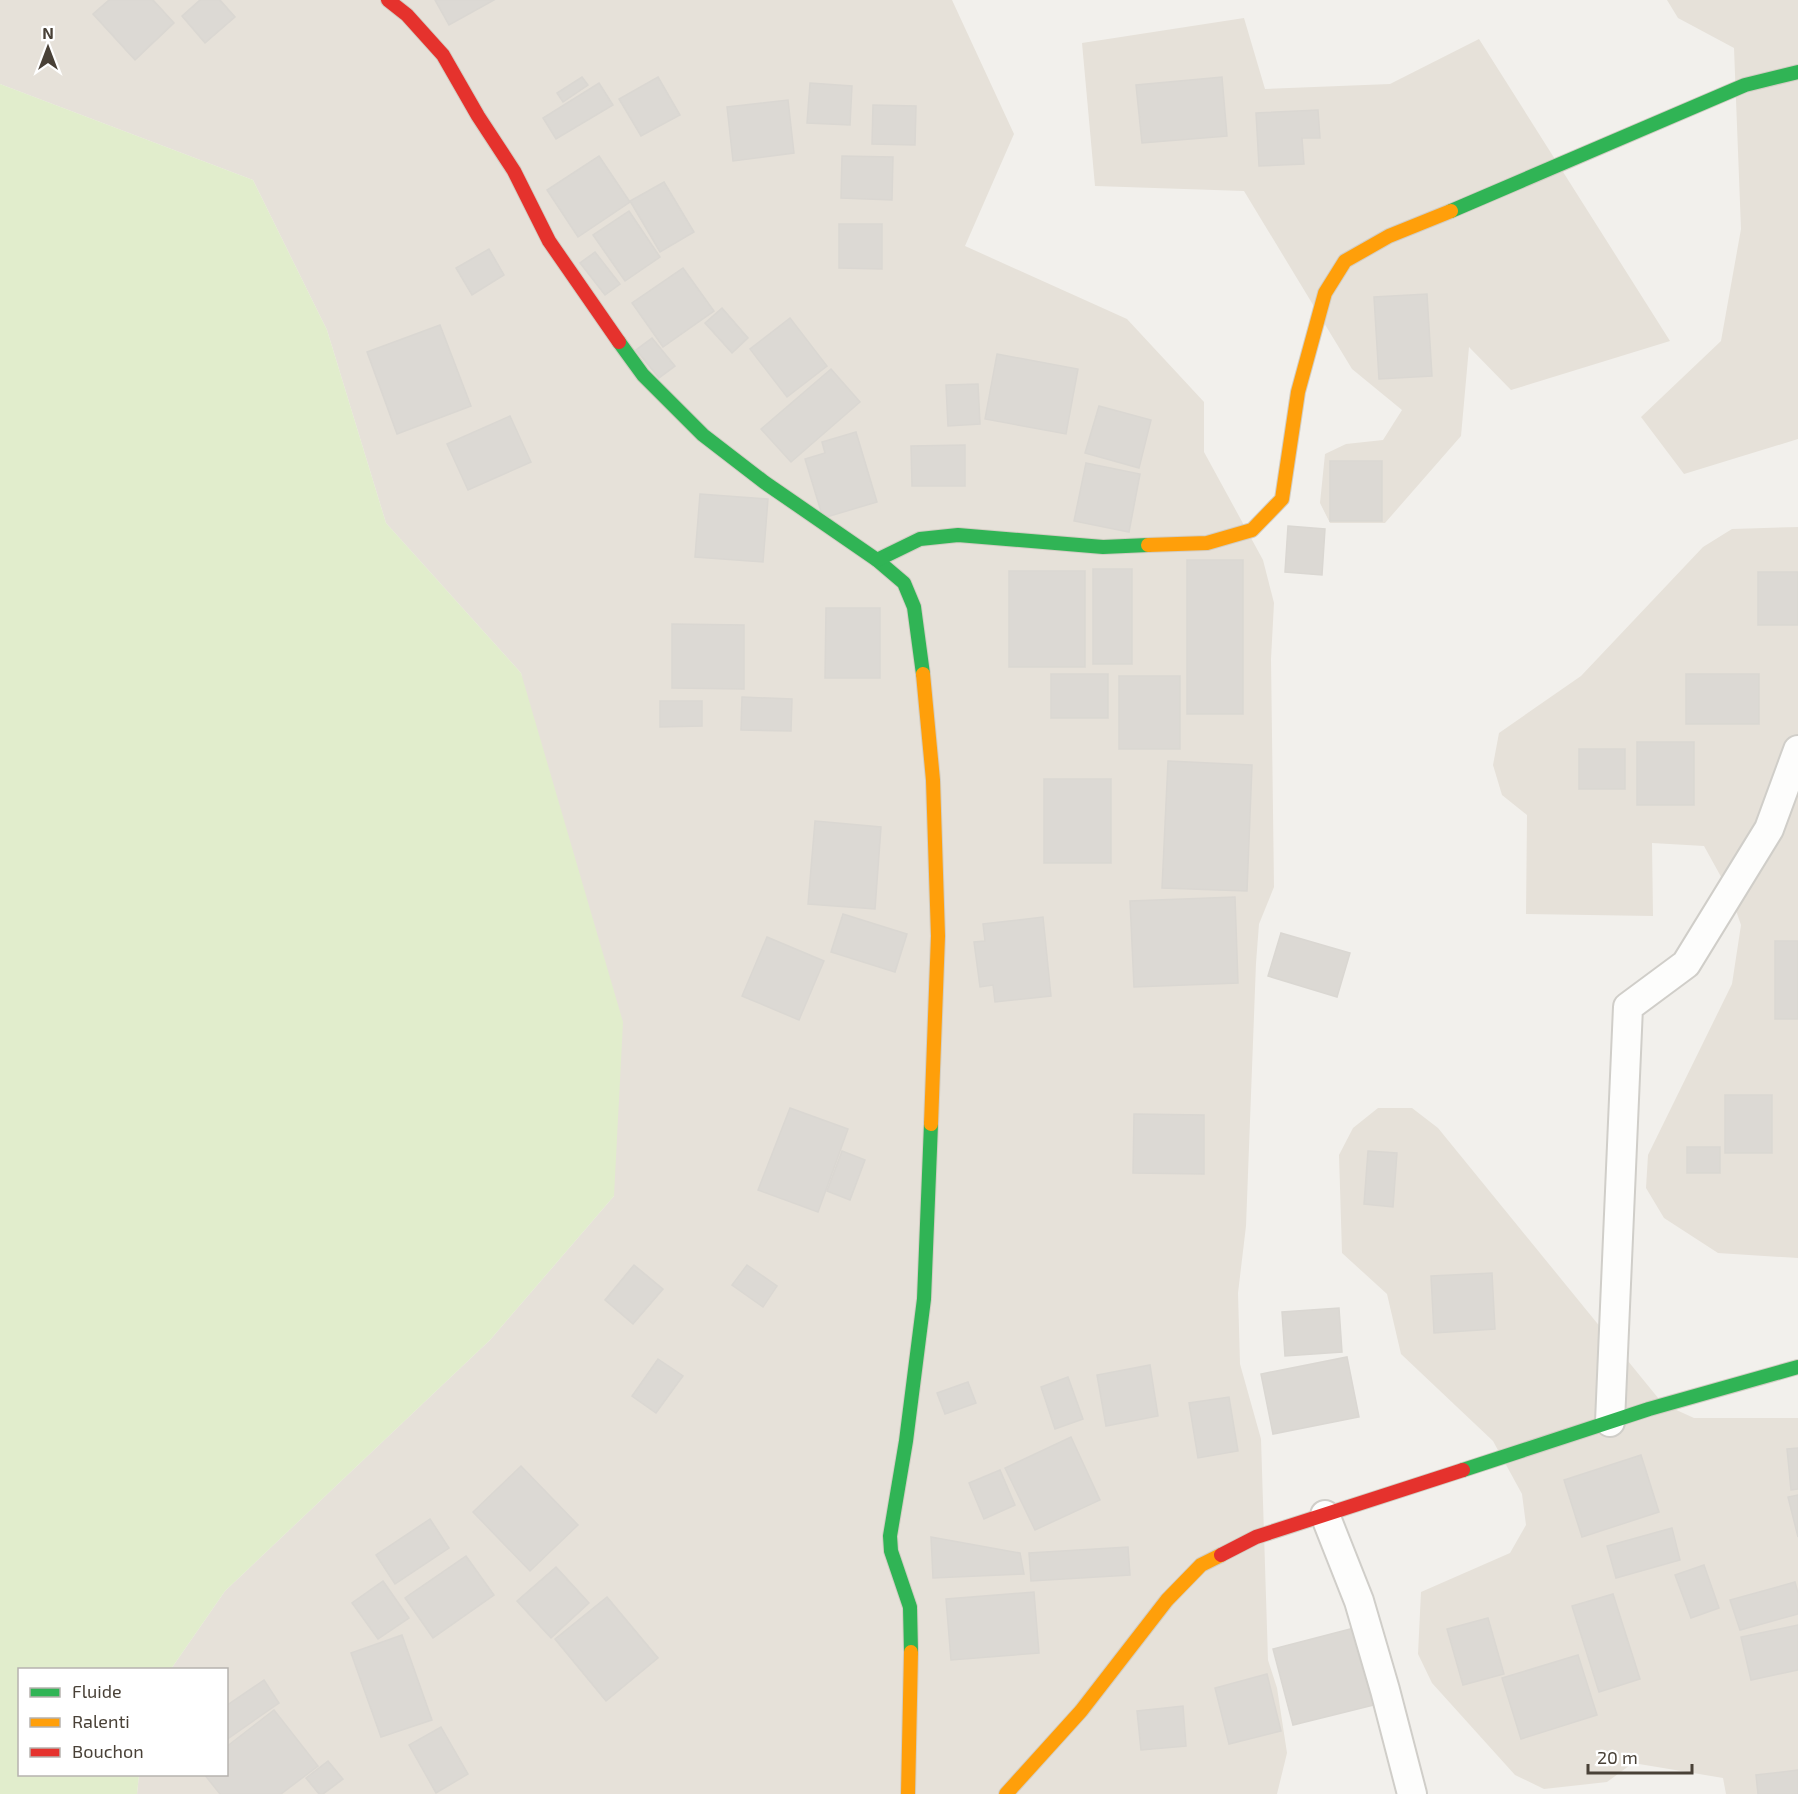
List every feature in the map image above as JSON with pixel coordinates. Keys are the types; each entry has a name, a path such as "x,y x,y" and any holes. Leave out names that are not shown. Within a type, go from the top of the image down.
{"street":[{"path":"388,0 407,15 442,55 514,171 549,241 643,375 703,435 764,482 877,560 904,583 914,607 924,681 933,780 938,875 935,1030 924,1299 906,1441 890,1536 891,1551 910,1607 911,1692 908,1794"},
{"path":"877,560 920,539 958,535 1102,548 1207,543 1252,530 1282,499 1298,392 1325,293 1345,261 1389,236 1714,98 1745,86 1798,72"},
{"path":"1610,1422 1628,1007 1686,964 1769,829 1798,750"},
{"path":"1006,1794 1081,1711 1167,1600 1201,1565 1256,1538 1325,1515 1610,1422 1798,1367"},
{"path":"1325,1515 1359,1601 1412,1794"}],"shaded area":[{"path":"0,0 952,0 1014,134 965,246 1127,319 1204,402 1204,452 1263,560 1274,603 1271,659 1274,887 1259,924 1246,1226 1238,1293 1240,1364 1261,1439 1268,1660 1277,1688 1287,1753 1277,1794 137,1794 139,1776 228,1776 228,1668 172,1668 225,1591 490,1340 614,1196 521,673 386,523 327,330 253,180 0,84"},
{"path":"1667,0 1798,0 1798,439 1684,474 1641,417 1721,341 1741,229 1734,48 1678,18"},
{"path":"1244,18 1265,89 1390,84 1479,39 1670,341 1511,390 1469,347 1461,436 1385,523 1330,523 1320,503 1325,454 1346,444 1383,440 1402,410 1352,369 1244,191 1095,186 1082,43"},
{"path":"1798,527 1798,1258 1718,1253 1664,1218 1646,1188 1648,1155 1732,984 1741,925 1730,893 1704,846 1652,843 1653,916 1526,914 1527,815 1502,795 1493,765 1499,733 1581,676 1703,547 1732,529"},
{"path":"1378,1108 1412,1108 1438,1128 1663,1404 1694,1418 1798,1418 1798,1794 1726,1794 1723,1778 1633,1763 1607,1782 1544,1789 1515,1775 1432,1683 1418,1654 1421,1592 1510,1553 1526,1525 1522,1494 1493,1441 1401,1354 1387,1294 1342,1253 1339,1155 1353,1128"}],"green space":[{"path":"0,84 253,180 327,330 386,523 521,673 623,1022 614,1196 490,1340 225,1591 172,1668 18,1668 18,1776 139,1776 137,1794 0,1794"}],"building":[{"path":"109,0 153,0 174,23 135,60 93,14"},
{"path":"200,0 220,0 235,17 205,43 182,16"},
{"path":"435,0 494,0 449,25"},
{"path":"582,77 588,85 563,102 557,93"},
{"path":"658,77 680,115 641,136 619,99"},
{"path":"1222,77 1227,136 1142,143 1136,85"},
{"path":"599,83 613,105 556,139 543,118"},
{"path":"810,83 852,86 850,125 807,123"},
{"path":"788,100 794,153 733,161 727,107"},
{"path":"873,105 916,106 915,145 872,144"},
{"path":"1318,110 1320,138 1302,138 1304,164 1259,166 1256,113"},
{"path":"599,156 630,202 578,237 547,190"},
{"path":"842,156 893,157 892,200 841,198"},
{"path":"664,182 694,232 660,252 630,201"},
{"path":"629,211 660,257 625,281 593,235"},
{"path":"839,224 882,224 882,269 839,268"},
{"path":"489,249 504,275 472,295 456,268"},
{"path":"595,252 620,284 605,295 580,263"},
{"path":"683,268 714,311 663,347 632,303"},
{"path":"1427,294 1432,376 1379,379 1374,297"},
{"path":"722,308 748,338 732,353 705,323"},
{"path":"790,318 827,366 787,397 750,349"},
{"path":"440,325 471,406 397,434 367,352"},
{"path":"652,338 675,366 659,378 636,350"},
{"path":"997,354 1078,369 1066,434 985,419"},
{"path":"831,369 860,402 791,462 761,429"},
{"path":"978,384 980,424 948,426 946,385"},
{"path":"1099,406 1151,420 1139,468 1085,453"},
{"path":"510,416 531,462 468,490 447,444"},
{"path":"856,432 877,502 823,518 805,459 825,453 822,442"},
{"path":"965,445 965,486 912,486 911,446"},
{"path":"1330,461 1382,461 1382,521 1330,521"},
{"path":"1086,463 1140,474 1129,532 1074,521"},
{"path":"700,494 768,499 763,562 695,557"},
{"path":"1288,526 1325,529 1322,575 1285,572"},
{"path":"1187,560 1243,560 1243,714 1187,714"},
{"path":"1093,569 1132,569 1132,664 1093,664"},
{"path":"1009,571 1085,571 1085,667 1009,667"},
{"path":"1758,572 1798,572 1798,625 1758,625"},
{"path":"826,608 880,608 880,678 825,678"},
{"path":"672,624 744,625 744,689 672,688"},
{"path":"1051,674 1108,674 1108,718 1051,718"},
{"path":"1686,674 1759,674 1759,724 1686,724"},
{"path":"1119,676 1180,676 1180,749 1119,749"},
{"path":"742,697 792,699 791,731 741,730"},
{"path":"660,701 702,701 702,726 660,727"},
{"path":"1637,742 1694,742 1694,805 1637,805"},
{"path":"1579,749 1625,749 1625,789 1579,789"},
{"path":"1168,761 1252,765 1247,891 1162,888"},
{"path":"1044,779 1111,779 1111,863 1044,863"},
{"path":"815,821 881,827 875,909 808,904"},
{"path":"1235,897 1238,983 1134,987 1130,901"},
{"path":"843,914 907,934 895,972 831,952"},
{"path":"1043,917 1051,996 995,1002 993,985 980,987 974,942 985,941 983,924"},
{"path":"1281,933 1350,953 1337,997 1268,976"},
{"path":"767,937 824,961 799,1020 742,996"},
{"path":"1775,941 1798,941 1798,1019 1775,1019"},
{"path":"1725,1095 1772,1095 1772,1153 1725,1153"},
{"path":"790,1108 848,1129 818,1212 758,1190"},
{"path":"1134,1114 1204,1115 1204,1174 1133,1173"},
{"path":"1687,1147 1720,1147 1720,1173 1687,1173"},
{"path":"842,1151 865,1160 850,1200 827,1191"},
{"path":"1368,1151 1397,1153 1393,1207 1364,1204"},
{"path":"634,1265 663,1289 633,1324 605,1300"},
{"path":"747,1265 777,1286 763,1307 732,1285"},
{"path":"1492,1273 1495,1329 1434,1333 1431,1276"},
{"path":"1339,1308 1342,1352 1285,1356 1282,1312"},
{"path":"1347,1357 1359,1417 1273,1434 1261,1374"},
{"path":"658,1359 683,1376 656,1413 632,1396"},
{"path":"1150,1365 1158,1416 1106,1426 1097,1375"},
{"path":"1068,1377 1083,1419 1055,1429 1041,1387"},
{"path":"968,1382 976,1403 945,1414 937,1393"},
{"path":"1229,1397 1238,1451 1198,1458 1189,1403"},
{"path":"1071,1437 1100,1500 1035,1530 1005,1468"},
{"path":"1798,1448 1798,1489 1791,1490 1787,1449"},
{"path":"1641,1455 1659,1512 1582,1537 1564,1480"},
{"path":"521,1466 578,1525 530,1571 473,1512"},
{"path":"1000,1470 1015,1505 984,1519 969,1483"},
{"path":"1798,1495 1798,1537 1788,1497"},
{"path":"430,1519 449,1548 395,1584 376,1555"},
{"path":"1672,1528 1680,1560 1616,1578 1607,1546"},
{"path":"931,1537 1020,1553 1024,1574 933,1578"},
{"path":"1128,1547 1130,1575 1031,1581 1029,1553"},
{"path":"466,1556 494,1595 433,1638 405,1598"},
{"path":"1704,1565 1719,1608 1691,1618 1675,1575"},
{"path":"556,1567 589,1603 551,1638 517,1601"},
{"path":"383,1581 409,1618 378,1639 352,1603"},
{"path":"1795,1582 1798,1593 1798,1614 1740,1630 1730,1600"},
{"path":"1034,1592 1039,1653 951,1660 946,1599"},
{"path":"1613,1594 1640,1679 1599,1692 1572,1606"},
{"path":"607,1597 658,1658 606,1701 555,1639"},
{"path":"1488,1618 1504,1674 1463,1685 1447,1629"},
{"path":"1798,1625 1798,1670 1751,1680 1741,1637"},
{"path":"1362,1626 1382,1703 1293,1725 1273,1649"},
{"path":"402,1635 432,1720 381,1737 351,1653"},
{"path":"1578,1655 1597,1715 1521,1739 1502,1678"},
{"path":"1267,1674 1281,1731 1229,1744 1215,1688"},
{"path":"264,1680 279,1703 228,1739 228,1705"},
{"path":"1183,1706 1186,1746 1141,1750 1137,1711"},
{"path":"274,1710 318,1766 281,1794 220,1794 206,1776 228,1776 228,1745"},
{"path":"441,1727 468,1774 436,1793 409,1745"},
{"path":"328,1761 343,1779 323,1794 319,1794 306,1778"},
{"path":"1798,1770 1798,1794 1758,1794 1756,1775"}],"traffic: fast":[{"path":"1451,211 1745,85 1798,72"},
{"path":"619,342 643,375 703,435 764,482 877,560 904,583 914,607 923,674"},
{"path":"877,560 920,539 958,535 1103,547 1148,545"},
{"path":"911,1652 910,1607 891,1551 890,1536 906,1441 924,1299 931,1124"},
{"path":"1463,1470 1649,1409 1798,1367"}],"traffic: slow":[{"path":"1148,545 1207,543 1252,530 1282,499 1298,392 1325,293 1345,261 1389,236 1451,211"},
{"path":"923,674 933,780 938,936 931,1124"},
{"path":"1006,1794 1081,1711 1167,1600 1201,1565 1221,1555"},
{"path":"908,1794 911,1652"}],"traffic: jam":[{"path":"388,0 407,15 443,55 478,116 514,171 549,241 619,342"},
{"path":"1221,1555 1256,1537 1463,1470"}]}
